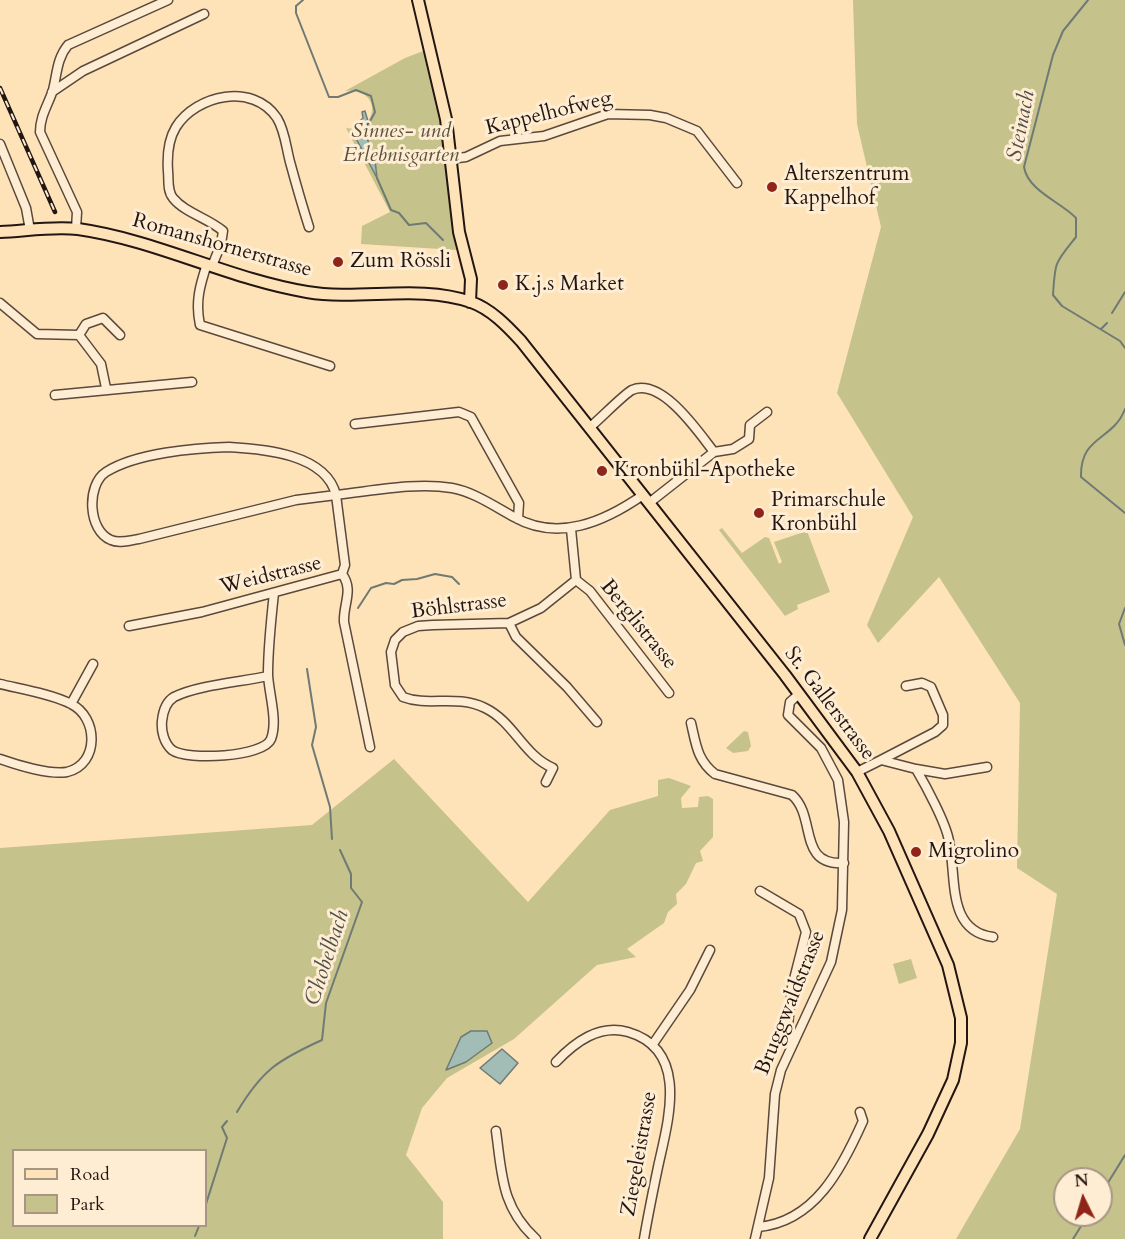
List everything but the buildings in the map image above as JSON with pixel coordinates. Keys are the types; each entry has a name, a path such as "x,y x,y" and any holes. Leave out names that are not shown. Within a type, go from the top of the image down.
{"main road":[{"path":"418,0 441,93 461,242 472,288 470,302"},
{"name":"Romanshornerstrasse","path":"0,232 76,229 127,240 309,292 413,295 470,302"},
{"name":"St. Gallerstrasse","path":"470,302 495,316 513,332 799,694 857,772 881,815 940,944 953,978 961,1018 961,1043 953,1080 928,1134 870,1239"}],"street":[{"path":"76,229 77,212 40,132 40,121 52,92 61,53 68,45 168,0"},
{"path":"52,92 84,70 204,14"},
{"path":"309,227 284,132 276,117 265,106 248,98 227,96 208,102 190,112 177,126 170,142 168,158 169,186 173,198 222,231 221,244 209,265 198,294 196,310 200,325 330,366"},
{"name":"Kappelhofweg","path":"450,159 466,157 500,141 544,136 608,114 650,115 697,131 737,183"},
{"path":"0,144 28,213 30,230"},
{"path":"0,303 37,334 79,335"},
{"path":"79,335 86,324 103,318 120,335"},
{"path":"79,335 101,364 106,388"},
{"path":"55,395 106,388 192,382"},
{"path":"590,428 629,392 648,390 669,400 714,452"},
{"path":"355,424 459,412 471,417 519,503 518,519"},
{"path":"336,495 332,483 324,472 299,460 258,450 229,447 149,457 117,467 100,478 93,499 96,523 108,538 118,542 196,527 296,500 420,487 452,488 468,493 518,519 546,529 571,529 646,499 714,452 733,449 749,438 750,425 767,412"},
{"name":"Weidstrasse","path":"129,626 202,612 342,574 345,565 336,495"},
{"path":"571,529 576,580"},
{"path":"342,574 348,582 349,591 343,612 344,622 370,747"},
{"name":"Böhlstrasse","path":"546,782 553,768 535,758 509,726 487,709 454,699 408,699 395,685 393,645 398,636 409,628 509,622 541,608 576,580"},
{"name":"Berglistrasse","path":"576,580 590,591 669,693"},
{"path":"268,676 191,692 170,700 163,711 162,722 167,744 178,753 191,755 237,753 263,748 272,735 268,676 274,593"},
{"path":"509,622 516,637 567,687 597,722"},
{"path":"71,704 93,664"},
{"path":"857,772 935,732 943,725 943,715 931,687 922,683 906,686"},
{"path":"0,684 71,704 87,718 91,730 90,750 79,766 61,772 0,759"},
{"name":"Bruggwaldstrasse","path":"755,1239 769,1178 775,1094 781,1070 831,962 837,941 844,863 843,800 835,771 821,748 788,715 790,702 799,694"},
{"path":"692,723 697,750 705,766 715,774 792,795 801,805 816,854 830,863 844,863"},
{"path":"881,760 945,774 987,767"},
{"path":"916,769 949,839 958,904 963,921 979,935 993,937"},
{"path":"760,891 799,914 806,932 792,987 787,1035 794,1042"},
{"path":"556,1062 578,1041 604,1031 631,1032 653,1044 690,990 710,950"},
{"name":"Ziegeleistrasse","path":"644,1239 671,1102 668,1068 653,1044"},
{"path":"758,1227 793,1218 823,1193 863,1121 860,1112"},
{"path":"496,1131 504,1192 519,1220 536,1239"}],"green space":[{"path":"853,0 1125,0 1125,1239 956,1239 1020,1129 1057,894 1017,868 1020,703 939,577 878,643 867,625 913,517 837,393 881,227 857,124"},
{"name":"Sinnes- und Erlebnisgarten","path":"426,50 435,85 456,250 361,244 362,226 390,212 346,128 356,128 365,124 372,111 371,103 366,96 358,92 345,91 405,58"},
{"path":"722,528 742,553 765,537 769,538 779,564 782,562 774,542 807,531 830,592 797,605 798,609 785,616 719,530"},
{"path":"744,731 748,732 751,746 748,751 733,753 726,748"},
{"path":"394,759 528,902 610,810 658,796 658,780 669,778 691,786 681,798 682,808 698,807 699,797 708,796 713,799 713,837 700,851 703,861 696,863 686,884 676,894 677,904 668,912 664,923 627,949 636,957 597,965 514,1039 447,1078 422,1108 406,1155 443,1202 443,1239 0,1239 0,848 312,825"},
{"path":"911,959 917,978 899,984 893,964"}],"water":[{"path":"365,111 369,125 367,138 375,160 377,178 352,131 362,128 358,123 363,118 362,112"},
{"path":"471,1031 487,1031 492,1043 466,1062 446,1070 461,1037"},
{"path":"502,1049 518,1063 500,1084 480,1068"}],"waterway":[{"name":"Chobelbach","path":"303,0 296,6 296,13 329,97 338,97 356,90 371,96 375,112 367,127"},
{"name":"Steinach","path":"1088,0 1063,31 1053,55 1024,167 1032,183 1038,189 1076,218 1076,237 1057,263 1053,295 1062,306 1120,341 1125,348"},
{"name":"Chobelbach","path":"377,178 391,210 399,213 409,225 426,223 443,240"},
{"path":"1112,313 1125,292"},
{"path":"1101,329 1107,323"},
{"name":"Steinach","path":"1125,409 1113,427 1091,445 1082,463 1081,477 1125,513"},
{"name":"Chobelbach","path":"358,608 371,588 386,583 394,584 402,580 435,574 452,577 459,584"},
{"name":"Steinach","path":"1125,608 1119,624 1125,645"},
{"name":"Chobelbach","path":"307,669 316,727 312,745 330,807 332,839"},
{"name":"Chobelbach","path":"237,1112 255,1086 272,1068 282,1060 322,1040 326,1003 362,902 351,888 351,874 340,850"},
{"name":"Chobelbach","path":"207,1201 227,1138 222,1127 227,1121"},
{"name":"Steinach","path":"1113,1174 1125,1155"},
{"name":"Chobelbach","path":"195,1236 199,1227"},
{"name":"Steinach","path":"1073,1239 1080,1227"}],"railway":[{"path":"0,88 55,212"}],"place":[{"name":"Alterszentrum Kappelhof","path":"772,187"},
{"name":"Zum Rössli","path":"338,262"},
{"name":"K.j.s Market","path":"503,285"},
{"name":"Kronbühl-Apotheke","path":"602,471"},
{"name":"Primarschule Kronbühl","path":"759,513"},
{"name":"Migrolino","path":"916,852"}]}
